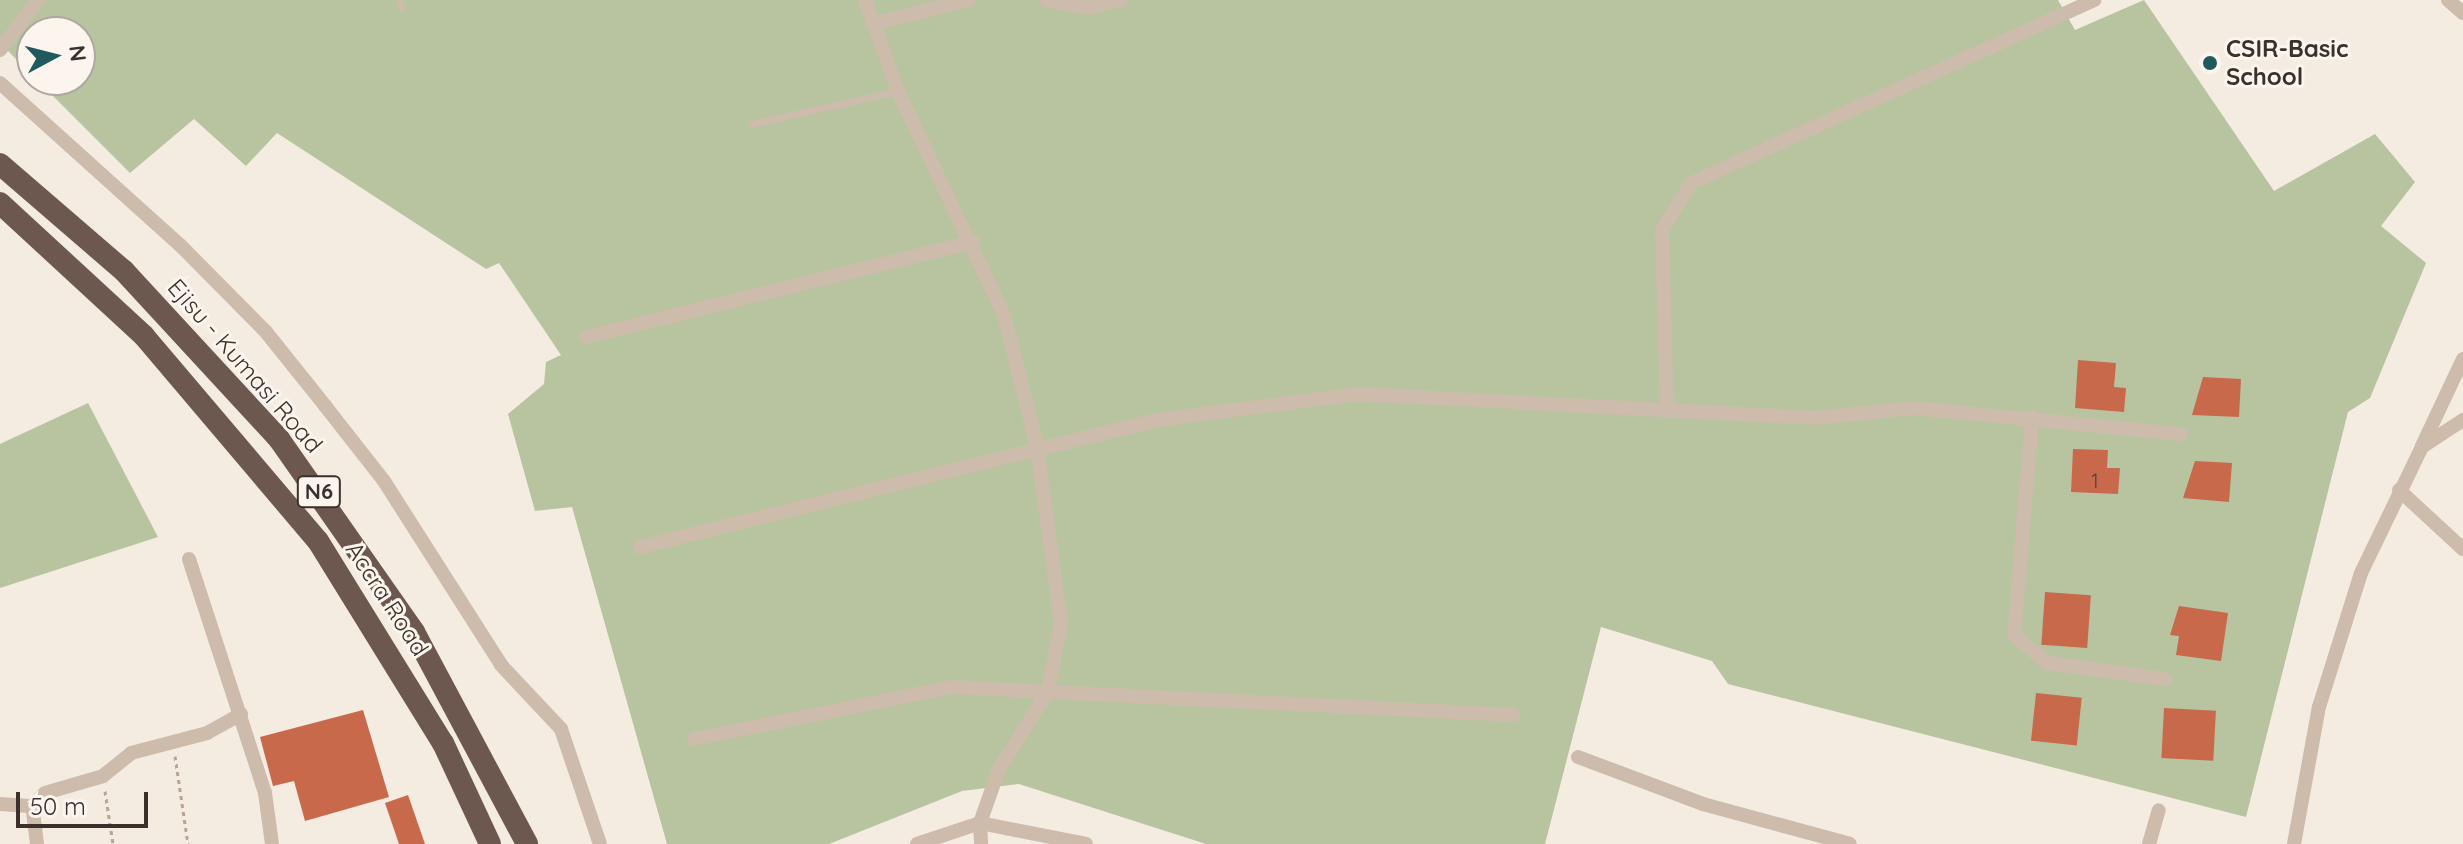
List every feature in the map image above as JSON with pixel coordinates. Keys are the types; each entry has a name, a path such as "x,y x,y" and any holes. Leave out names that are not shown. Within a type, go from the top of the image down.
{"highway":[{"name":"Ejisu - Kumasi Road","path":"0,164 184,332 347,529 461,712 527,844"},
{"name":"Accra Road","path":"0,203 144,336 310,530 415,693 490,844"}],"street":[{"path":"0,50 38,0"},
{"path":"865,0 898,91 974,242 1004,315 1037,446 1061,624 1048,691 999,769 980,823 981,844"},
{"path":"872,24 969,0"},
{"path":"1046,0 1088,8 1121,0"},
{"path":"1667,411 1662,230 1691,183 2094,0"},
{"path":"2448,0 2463,13"},
{"path":"0,83 180,245 309,386 384,481 501,665 561,729 600,844"},
{"path":"586,337 974,242"},
{"path":"2294,844 2319,707 2361,573 2463,359"},
{"path":"640,547 1037,446 1157,420 1358,394 1815,418 1914,408 2032,417 2181,434"},
{"path":"2032,417 2014,635 2047,663 2165,679"},
{"path":"2422,447 2463,420"},
{"path":"2399,490 2463,549"},
{"path":"189,559 241,714 272,844"},
{"path":"694,739 905,692 1048,691 1513,715"},
{"path":"0,804 32,806 45,793 103,776 131,753 173,744 241,714"},
{"path":"1578,757 1703,804 1850,844"},
{"path":"32,806 37,844"},
{"path":"2149,844 2159,810"},
{"path":"917,844 980,823 1086,844"}],"lane":[{"path":"751,124 898,91"}],"path":[{"path":"173,744 188,844"},
{"path":"103,776 113,844"}],"green space":[{"path":"0,0 2058,0 2075,30 2144,0 2274,191 2375,134 2415,182 2381,226 2426,263 2370,398 2348,412 2246,817 1728,684 1712,661 1601,627 1545,844 1206,844 1019,784 962,791 829,844 667,844 572,507 535,511 508,414 544,384 546,362 561,355 499,263 486,269 277,133 246,166 194,119 130,173 53,96 96,96 96,16 16,16 16,59 0,43"},
{"path":"88,403 158,537 0,588 0,444"}],"building":[{"path":"2078,360 2116,363 2114,387 2126,388 2124,412 2075,408"},
{"path":"2203,377 2241,379 2239,417 2192,415"},
{"path":"2073,449 2108,450 2107,468 2120,468 2118,494 2071,492"},
{"path":"2195,461 2232,463 2229,502 2183,498"},
{"path":"2045,592 2091,595 2087,648 2041,645"},
{"path":"2179,606 2228,613 2221,661 2176,655 2179,636 2170,635"},
{"path":"2036,693 2082,698 2077,746 2031,741"},
{"path":"2164,708 2216,711 2213,761 2161,758"},
{"path":"363,710 389,797 305,821 294,781 273,786 260,737"},
{"path":"408,795 425,844 399,844 385,803"}],"place":[{"name":"CSIR-Basic School","path":"2210,63"}]}
